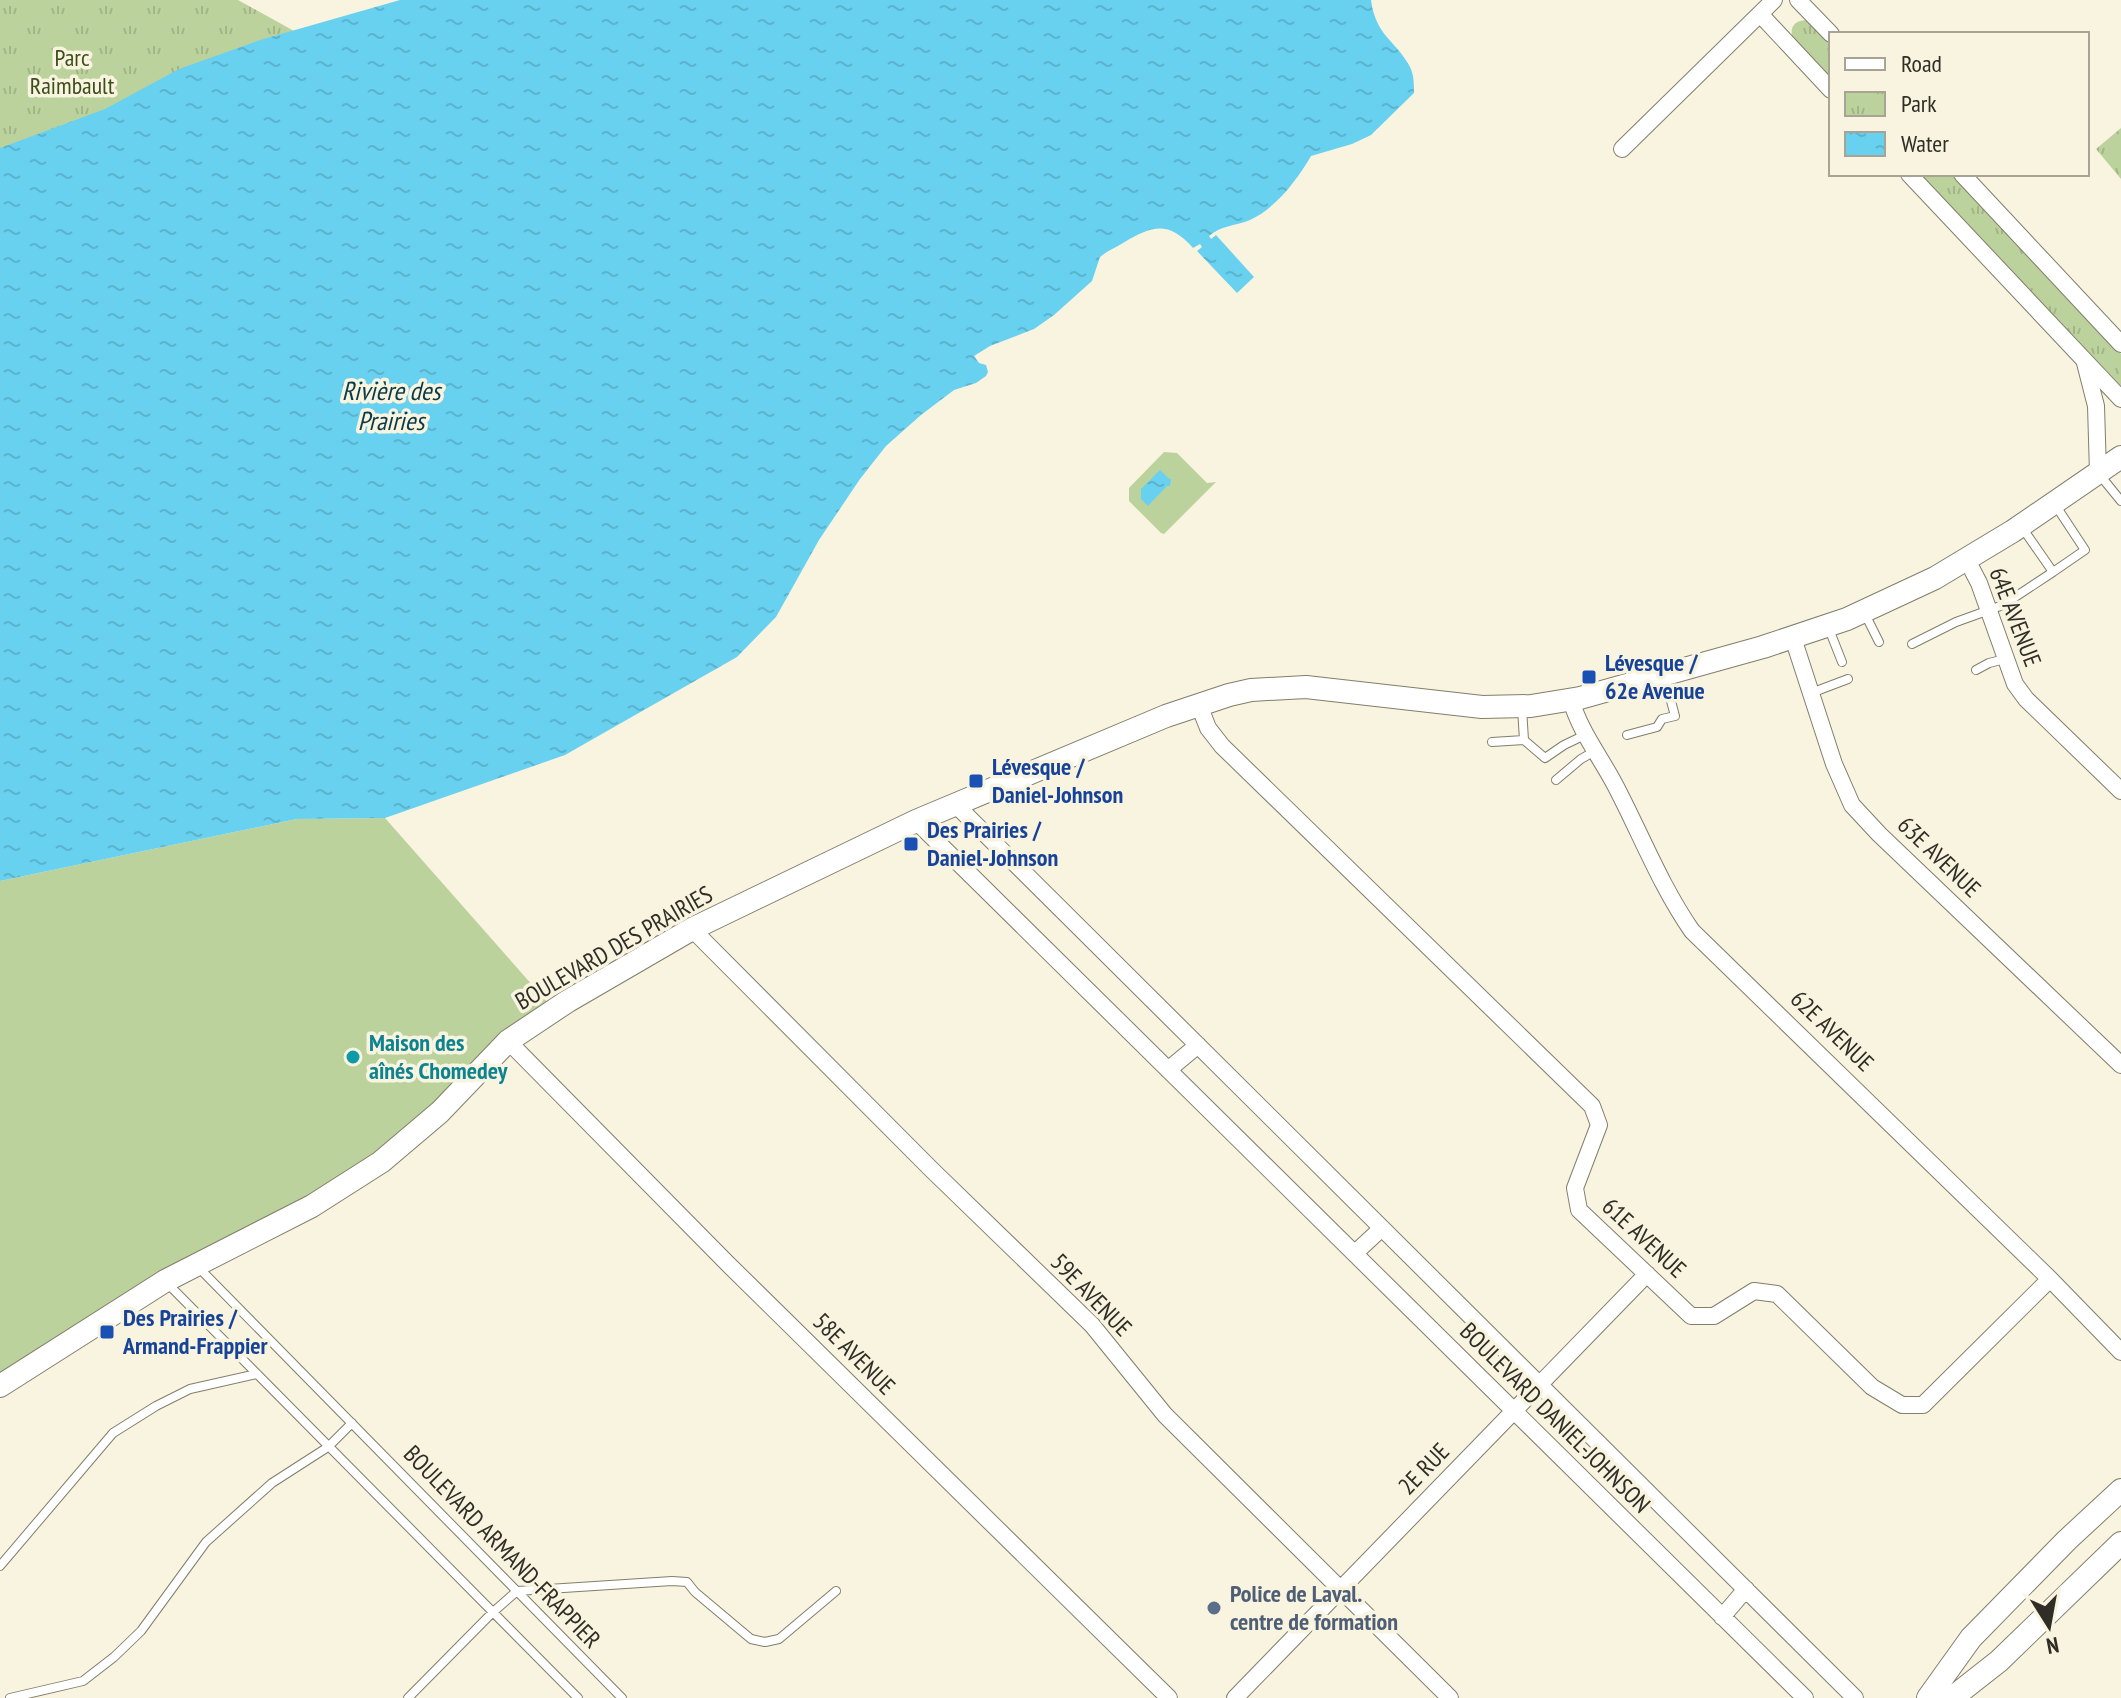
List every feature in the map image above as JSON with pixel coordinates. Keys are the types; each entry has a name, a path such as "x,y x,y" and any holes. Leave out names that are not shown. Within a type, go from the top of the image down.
{"street":[{"path":"1622,149 1774,0"},
{"path":"1798,0 1829,32"},
{"path":"1760,14 1829,88"},
{"path":"1911,176 2121,399"},
{"path":"1964,176 2121,344"},
{"path":"2085,362 2097,417 2098,473"},
{"name":"BOULEVARD DES PRAIRIES","path":"0,1386 165,1281 312,1206 381,1162 440,1112 508,1041 568,1001 692,929 916,821 1166,716 1251,690 1327,688 1482,707 1522,707 1571,700 1793,638 1907,592 1967,560 2121,457"},
{"name":"64E AVENUE","path":"1967,560 1979,583 2015,684 2026,699 2121,791"},
{"name":"63E AVENUE","path":"1793,638 1834,764 1852,805 2121,1065"},
{"name":"62E AVENUE","path":"1571,700 1577,720 1613,781 1677,909 1692,931 2121,1352"},
{"name":"61E AVENUE","path":"1199,705 1208,728 1222,746 1592,1106 1599,1125 1575,1188 1579,1210 1691,1316 1714,1316 1754,1291 1777,1294 1872,1387 1902,1405 1923,1405 2050,1279"},
{"name":"BOULEVARD DANIEL-JOHNSON","path":"955,804 1855,1698"},
{"name":"BOULEVARD DANIEL-JOHNSON","path":"916,821 1805,1698"},
{"name":"59E AVENUE","path":"692,929 931,1169 1092,1325 1165,1415 1450,1698"},
{"name":"58E AVENUE","path":"508,1041 727,1263 1169,1698"},
{"path":"1168,1070 1198,1045"},
{"path":"1355,1253 1382,1228"},
{"name":"2E RUE","path":"1235,1698 1647,1274"},
{"path":"1928,1698 1971,1638 2121,1490"},
{"path":"1952,1698 1999,1661 2121,1543"},
{"path":"1722,1617 1746,1589"}],"lane":[{"path":"2098,473 2121,501"},
{"path":"1912,644 1956,622 1989,612 2012,600 2085,550 2054,503"},
{"path":"2020,526 2053,572"},
{"path":"1864,611 1879,642"},
{"path":"1828,626 1842,662"},
{"path":"1976,670 2005,659"},
{"path":"1627,735 1657,727 1662,719 1675,716 1664,675"},
{"path":"1811,693 1848,679"},
{"path":"1522,707 1524,740"},
{"path":"1492,742 1524,740 1545,758 1585,735"},
{"path":"1556,780 1595,751"},
{"name":"BOULEVARD ARMAND-FRAPPIER","path":"196,1265 622,1698"},
{"path":"165,1281 578,1698"},
{"path":"0,1566 113,1433 190,1389 257,1374"},
{"path":"10,1698 83,1681 114,1657 141,1631 206,1542 272,1483 328,1447 352,1423"},
{"path":"408,1698 517,1591 687,1582 751,1639 765,1642 779,1639 836,1591"}],"green space":[{"name":"Parc Raimbault","path":"0,0 238,0 294,31 194,86 0,168"},
{"path":"1810,22 1829,42 1829,78 1792,36 1794,24"},
{"path":"2121,128 2121,179 2096,149"},
{"path":"1921,176 1955,176 2121,354 2121,389"},
{"path":"1164,452 1177,453 1207,483 1216,482 1164,534 1129,501 1129,488"},
{"path":"385,818 548,1003 381,1162 0,1374 0,881 297,819"}],"water":[{"name":"Rivière des Prairies","path":"400,0 1371,0 1377,22 1410,67 1414,93 1371,135 1311,156 1285,192 1260,215 1209,236 1211,239 1216,235 1254,277 1237,293 1197,251 1202,247 1200,244 1193,248 1168,230 1143,233 1100,257 1092,281 1054,315 1034,329 990,346 974,356 979,363 986,365 986,376 976,383 954,390 886,446 819,540 776,617 737,657 565,755 385,818 297,819 0,881 0,148 105,109 179,69 260,40"},
{"path":"1160,470 1171,479 1170,486 1148,506 1141,499 1141,489"}],"place":[{"name":"Lévesque / 62e Avenue","path":"1589,677"},
{"name":"Lévesque / Daniel-Johnson","path":"976,781"},
{"name":"Des Prairies / Daniel-Johnson","path":"911,844"},
{"name":"Maison des aînés Chomedey","path":"353,1057"},
{"name":"Des Prairies / Armand-Frappier","path":"107,1332"},
{"name":"Police de Laval. centre de formation","path":"1214,1608"}]}
